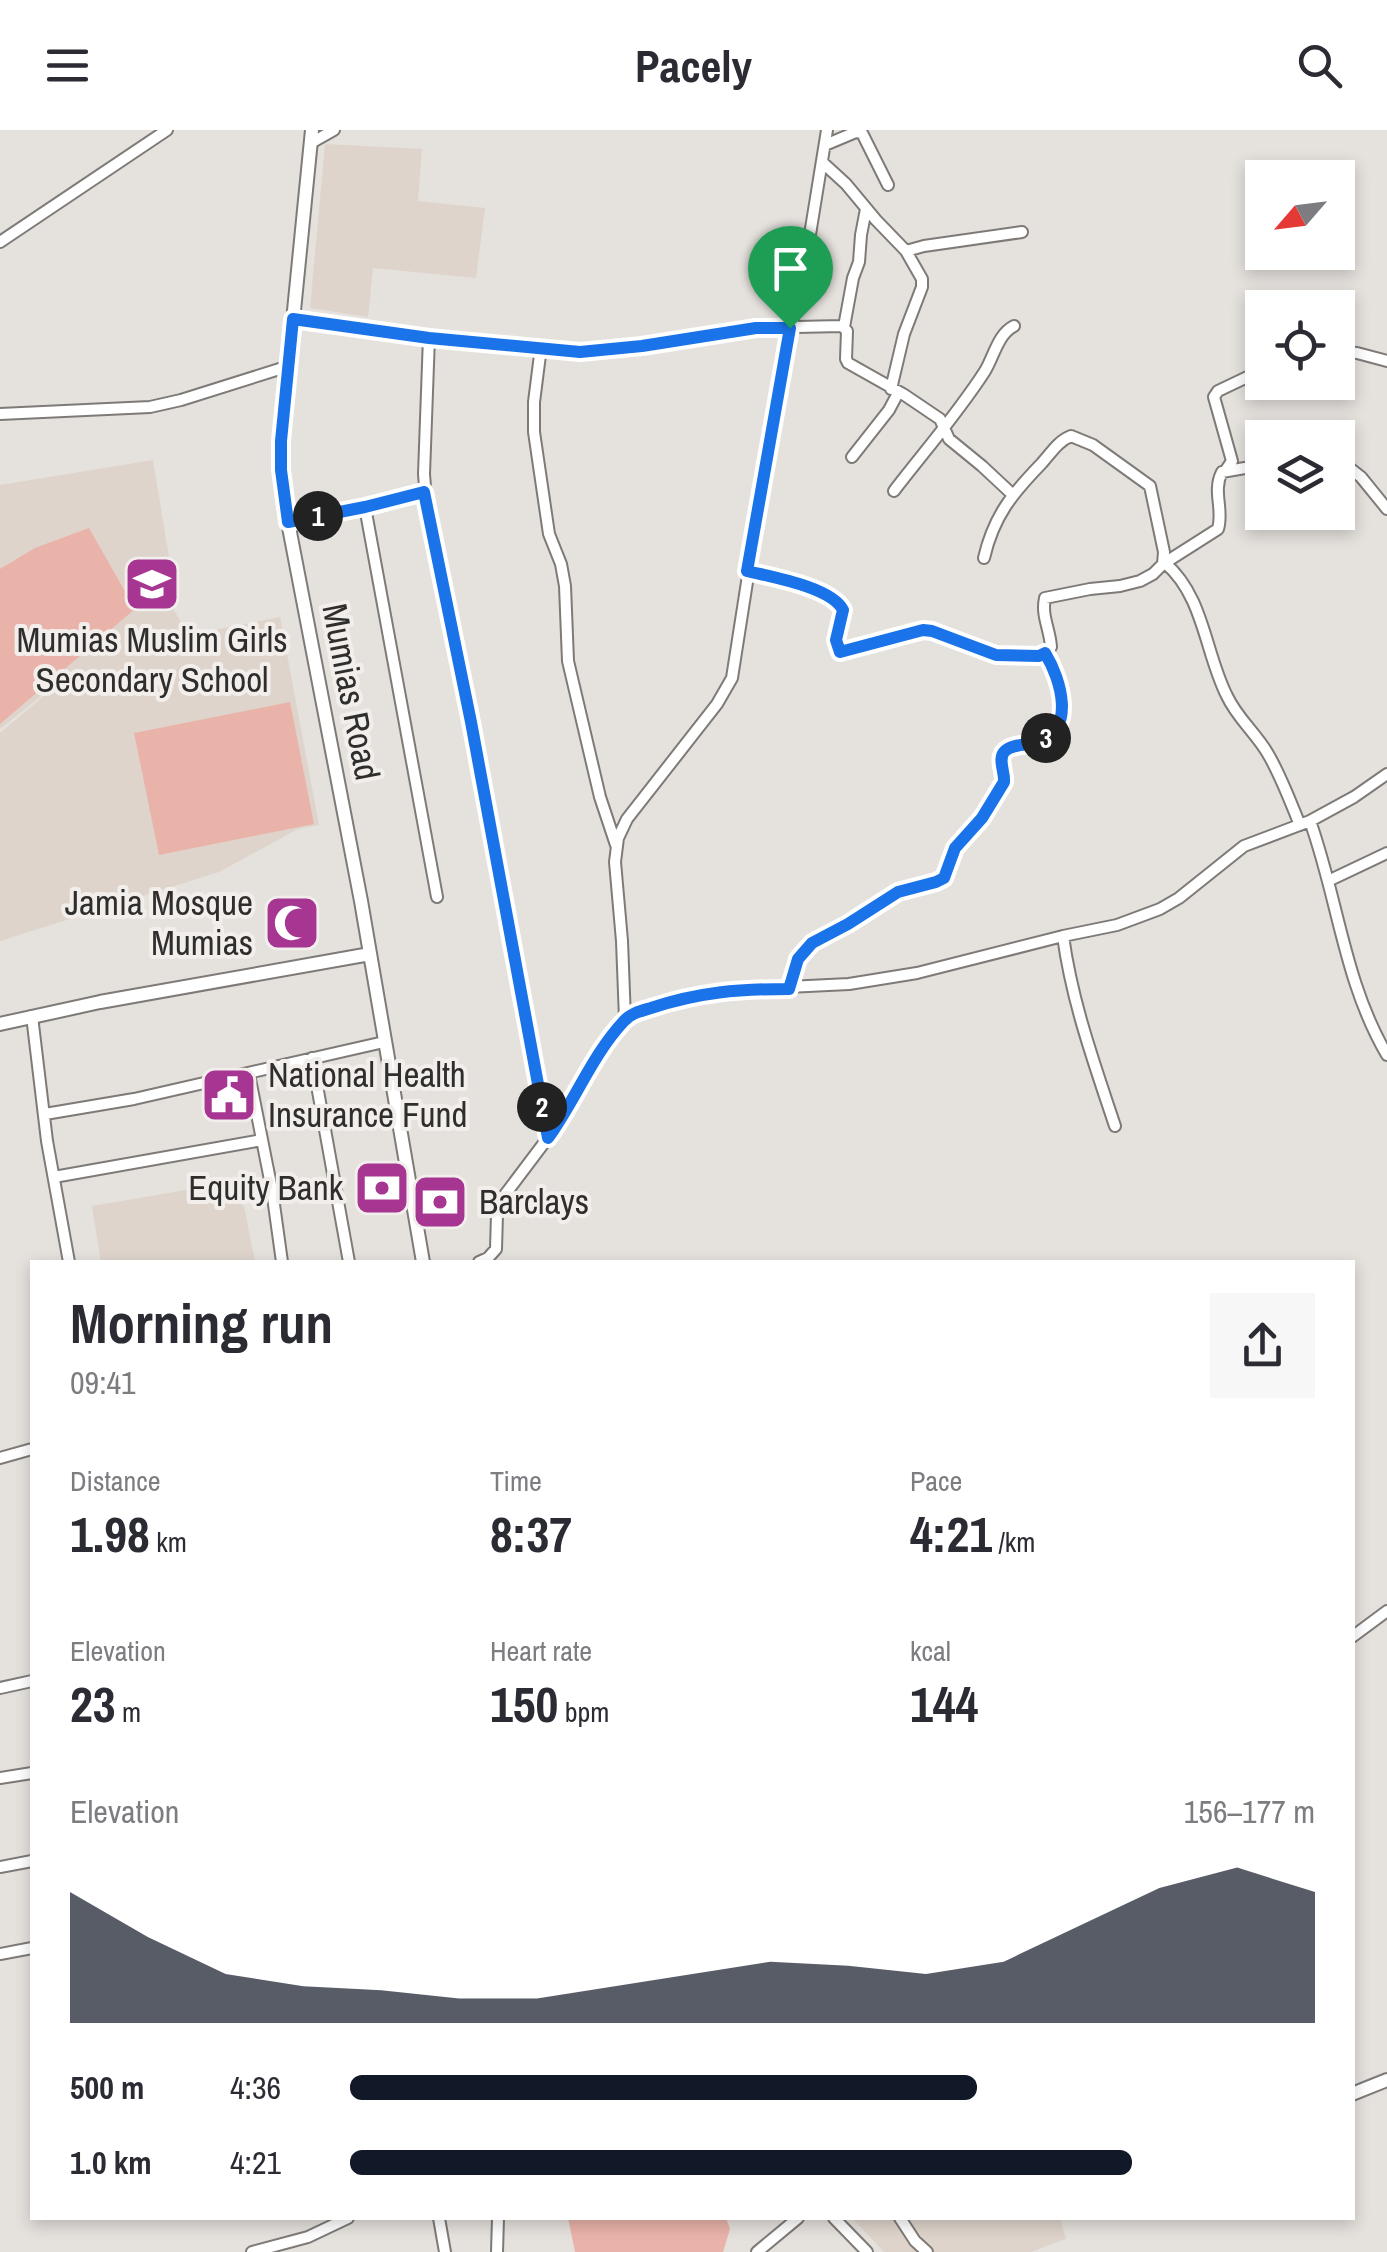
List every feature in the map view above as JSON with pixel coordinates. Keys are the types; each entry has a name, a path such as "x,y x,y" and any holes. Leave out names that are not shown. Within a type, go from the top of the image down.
{"street":[{"path":"0,242 167,130"},
{"path":"312,136 334,130"},
{"path":"625,1019 616,846 626,819 694,736 730,683 827,130"},
{"path":"825,146 856,132 862,134 888,185"},
{"name":"Mumias Road","path":"312,136 281,456 288,522 370,954 422,1260"},
{"path":"822,162 906,251 923,282 904,334 889,410 852,458"},
{"path":"866,209 844,327 847,362 940,419 949,439 1012,494"},
{"path":"906,251 1022,232"},
{"path":"293,319 429,338 580,352 756,328 844,327"},
{"path":"894,491 980,378 1004,332 1014,326"},
{"path":"429,338 424,492 548,1138"},
{"path":"540,347 534,432 549,534 565,586 568,661 600,797 616,846"},
{"path":"1355,352 1387,361"},
{"path":"0,414 150,407 289,366"},
{"path":"747,571 800,584 839,602 843,610 836,640 840,652 923,630 996,655 1039,656 1050,643 1043,617 1045,598 1130,584 1153,574 1215,532 1221,517 1218,482 1232,460 1214,397 1218,391 1245,378"},
{"path":"984,558 990,536 1012,494 1066,438 1086,441 1148,484 1164,564 1182,582 1205,628 1224,692 1266,751 1304,823 1328,881 1346,959 1387,1054"},
{"path":"1226,470 1245,467"},
{"path":"1355,472 1387,509"},
{"path":"288,522 424,492"},
{"path":"365,507 437,896"},
{"path":"789,989 798,959 812,943 898,892 944,878 955,848 982,818 1004,782 1003,753 1042,742 1056,732 1062,704 1058,681 1045,653"},
{"path":"483,1260 496,1249 497,1214 504,1196 548,1138 604,1046 625,1019 637,1012 726,990 849,984 917,973 1117,926 1160,909 1244,846 1304,823 1354,797 1387,774"},
{"path":"1328,881 1387,852"},
{"path":"1064,936 1076,1007 1115,1126"},
{"path":"0,1024 370,954"},
{"path":"32,1016 69,1260"},
{"path":"45,1114 134,1099 384,1042"},
{"path":"312,1058 349,1260"},
{"path":"249,1074 282,1260"},
{"path":"54,1177 262,1140"},
{"path":"0,1458 30,1450"},
{"path":"1355,1635 1387,1611"},
{"path":"0,1688 30,1681"},
{"path":"0,1778 30,1773"},
{"path":"0,1867 30,1861"},
{"path":"0,1954 30,1948"},
{"path":"1355,2093 1387,2080"},
{"path":"252,2252 308,2237 344,2220"},
{"path":"440,2220 444,2252"},
{"path":"496,2252 498,2220"},
{"path":"757,2252 796,2220"},
{"path":"836,2220 867,2252"},
{"path":"901,2220 927,2252"}],"shaded area":[{"path":"325,144 422,149 418,201 485,208 476,278 373,268 368,317 310,308"},
{"path":"153,460 170,563 170,604 189,635 280,617 319,825 298,829 219,872 0,941 0,733 79,666 0,729 0,485"},
{"path":"89,528 135,609 0,724 0,569 35,548"},
{"path":"290,702 314,824 159,855 134,733"},
{"path":"227,1183 231,1198 244,1206 255,1260 101,1260 92,1206"},
{"path":"568,2220 727,2220 730,2229 723,2252 575,2252"},
{"path":"854,2220 1061,2220 1066,2239 1031,2252 884,2252"}],"place":[{"name":"Mumias Muslim Girls Secondary School","path":"152,584"},
{"name":"Jamia Mosque Mumias","path":"292,923"},
{"name":"National Health Insurance Fund","path":"229,1095"},
{"name":"Equity Bank","path":"382,1188"},
{"name":"Barclays","path":"440,1202"}],"route":[{"path":"293,319 429,338 580,352 756,328 790,328 747,571 800,584 839,602 843,610 836,640 840,652 923,630 996,655 1045,653 1058,681 1062,718 1056,732 1042,742 1003,753 1004,782 982,818 955,848 940,880 898,892 812,943 798,959 789,989 726,990 678,999 628,1016 610,1037 548,1138 424,492 288,522 281,441 293,319"}]}
